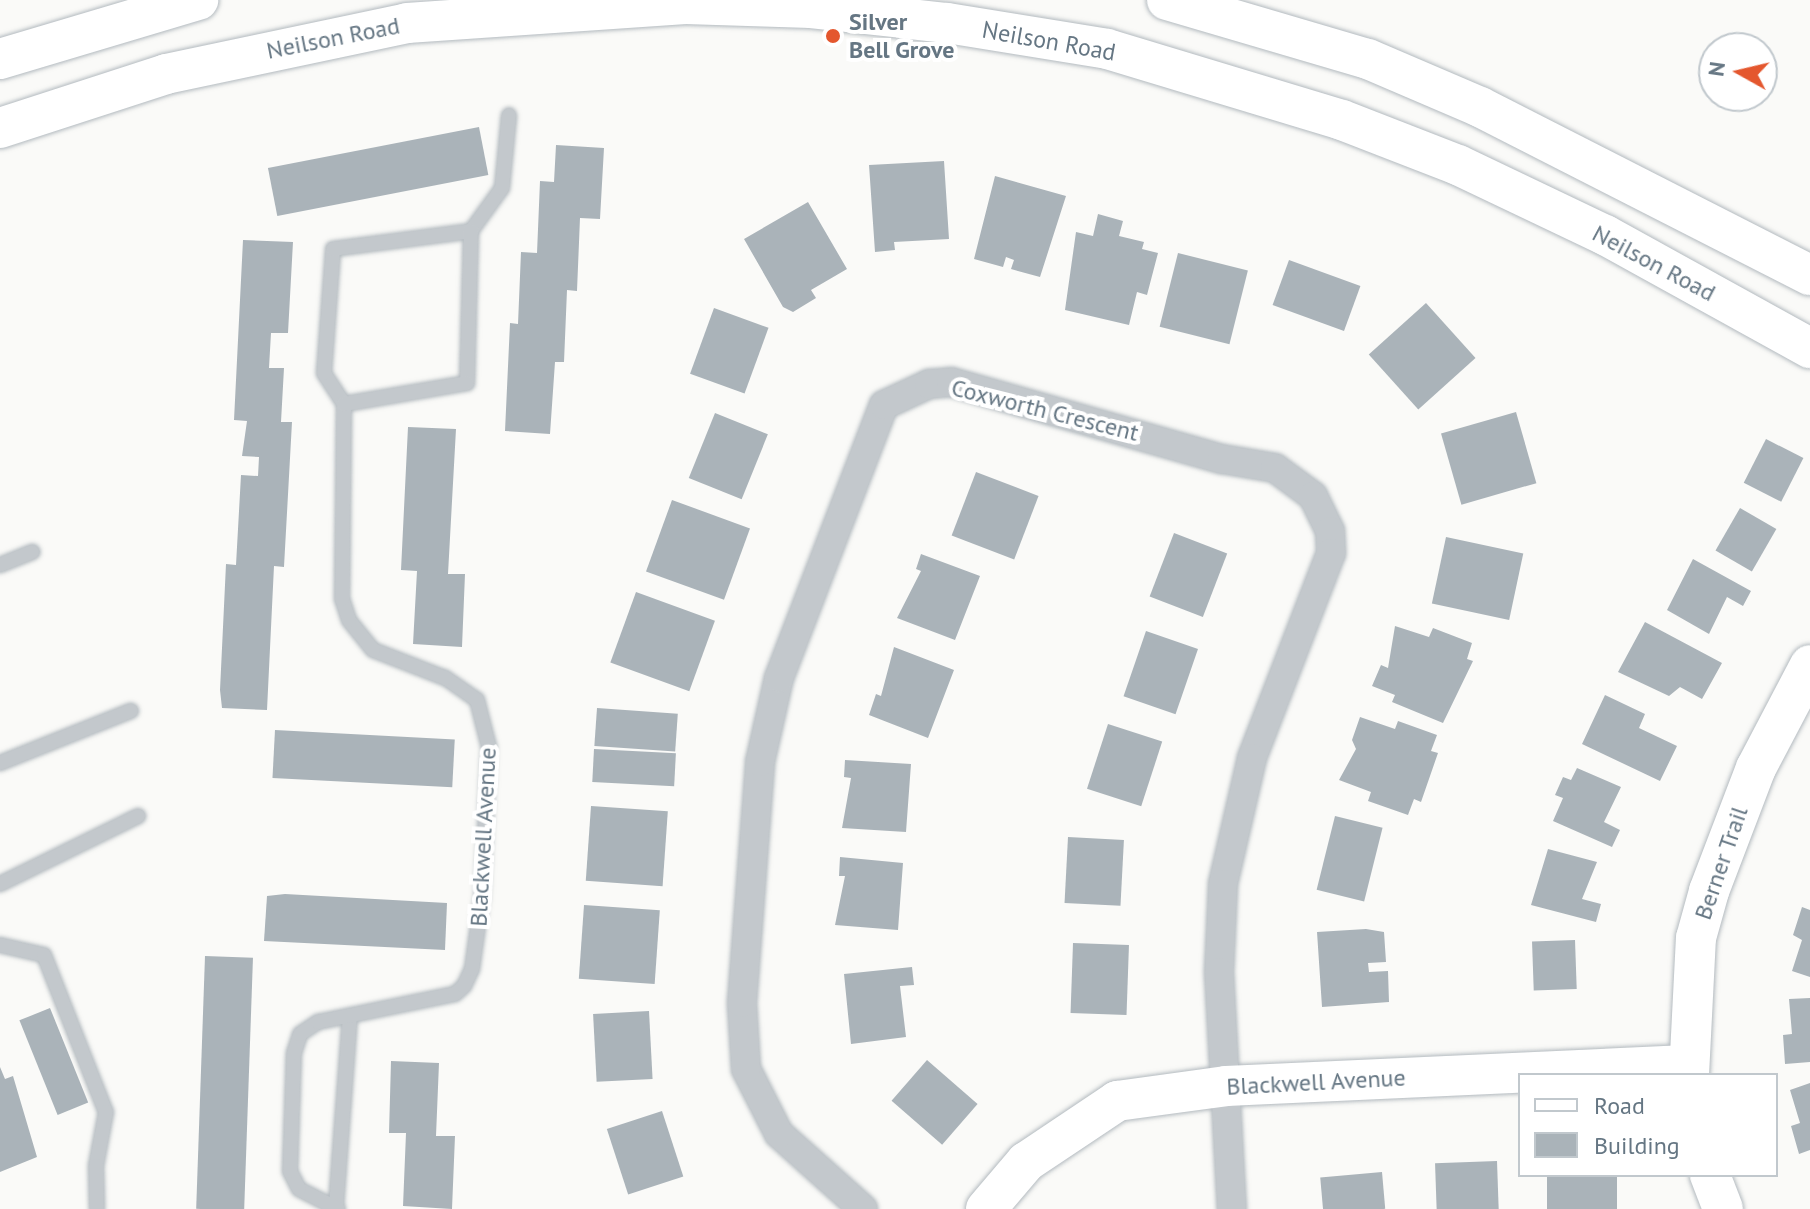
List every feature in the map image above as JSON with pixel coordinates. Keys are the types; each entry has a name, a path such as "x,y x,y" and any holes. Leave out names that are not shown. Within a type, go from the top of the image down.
{"main road":[{"path":"0,59 198,0"},
{"path":"1167,0 1368,59 1466,101 1810,275"},
{"name":"Neilson Road","path":"0,128 166,74 306,41 438,20 685,2 811,8 947,23 1107,49 1218,79 1458,165 1605,235 1810,348"},
{"name":"Berner Trail","path":"1688,1070 1696,938 1720,855 1810,665"},
{"name":"Blackwell Avenue","path":"1601,1073 1688,1070"},
{"name":"Blackwell Avenue","path":"986,1209 1026,1162 1117,1101 1226,1086 1518,1076"},
{"path":"1711,1177 1723,1209"}],"street":[{"name":"Coxworth Crescent","path":"863,1209 779,1134 746,1069 740,1039 753,841 768,716 848,491 884,405 929,384 951,382 1222,459 1275,468 1313,496 1330,531 1331,553 1252,758 1229,847 1219,928 1232,1209"}],"lane":[{"path":"471,231 333,249 324,373 344,404 467,383 471,231 502,188 509,115"},
{"name":"Blackwell Avenue","path":"344,404 342,599 349,620 373,650 445,678 477,700 489,747 482,897 472,969 464,986 318,1022 300,1034 288,1110 294,1180 299,1189 337,1207 350,1016"},
{"path":"0,565 33,552"},
{"path":"0,763 131,711"},
{"path":"0,884 138,816"},
{"path":"0,945 44,955 106,1112 96,1166 97,1209"}],"building":[{"path":"479,127 488,175 277,216 268,168"},
{"path":"556,145 604,148 600,219 580,218 577,291 567,290 564,362 555,362 550,434 505,431 510,323 518,324 521,252 537,253 540,181 554,182"},
{"path":"944,161 949,239 894,242 895,250 875,252 869,165"},
{"path":"995,176 1066,196 1040,277 1011,269 1014,260 1006,257 1003,267 974,259"},
{"path":"808,202 847,269 811,290 816,298 793,312 783,307 744,239"},
{"path":"1098,214 1123,221 1119,236 1144,242 1142,249 1158,253 1147,295 1137,292 1129,325 1065,310 1076,232 1093,236"},
{"path":"243,240 293,242 288,333 271,333 269,368 284,368 281,422 292,422 284,567 274,566 267,710 222,708 220,690 226,564 236,565 241,475 258,476 259,457 242,456 247,421 234,420"},
{"path":"1178,253 1248,270 1229,344 1160,327"},
{"path":"1289,260 1360,286 1344,331 1273,305"},
{"path":"1426,303 1476,358 1418,410 1369,355"},
{"path":"714,308 769,328 745,394 690,374"},
{"path":"1516,412 1536,483 1461,505 1441,433"},
{"path":"715,413 768,434 742,499 689,478"},
{"path":"408,427 456,429 448,574 465,574 462,647 413,644 417,571 401,570"},
{"path":"1766,439 1803,458 1781,502 1744,483"},
{"path":"976,472 1039,496 1014,559 952,535"},
{"path":"672,500 750,528 724,600 646,571"},
{"path":"1740,508 1776,529 1752,571 1716,550"},
{"path":"1174,533 1227,553 1203,617 1150,596"},
{"path":"1446,537 1523,553 1509,620 1432,604"},
{"path":"921,554 980,576 955,640 897,618 921,571 916,569"},
{"path":"1693,559 1751,591 1743,606 1727,597 1709,634 1667,610"},
{"path":"636,592 715,621 689,691 610,662"},
{"path":"1645,622 1722,663 1702,699 1680,687 1669,696 1618,672"},
{"path":"1395,626 1429,637 1433,628 1472,643 1467,659 1473,661 1443,723 1392,702 1395,695 1372,686 1381,665 1388,668"},
{"path":"1146,631 1198,649 1176,714 1124,696"},
{"path":"894,647 954,670 928,738 869,715 876,694 881,696"},
{"path":"1605,695 1645,714 1639,728 1677,746 1660,781 1582,744"},
{"path":"597,708 678,714 675,752 594,746"},
{"path":"1360,717 1395,729 1398,721 1437,735 1431,751 1438,753 1421,802 1414,799 1408,815 1368,801 1371,792 1339,780 1356,749 1352,740"},
{"path":"1108,724 1162,742 1141,806 1087,789"},
{"path":"275,730 455,739 452,787 272,778"},
{"path":"594,749 676,753 674,786 592,782"},
{"path":"845,760 911,764 906,832 842,828 851,778 844,777"},
{"path":"1577,768 1621,787 1604,822 1620,830 1612,847 1553,821 1563,798 1555,795 1563,777 1571,780"},
{"path":"591,806 668,811 663,886 586,881"},
{"path":"1335,816 1383,828 1364,902 1317,890"},
{"path":"1068,837 1124,840 1120,906 1065,903"},
{"path":"1548,849 1597,862 1582,899 1601,904 1596,922 1531,905"},
{"path":"840,857 903,863 898,930 835,925 845,876 839,876"},
{"path":"285,894 447,903 445,950 264,941 267,896"},
{"path":"584,905 660,910 655,984 579,979"},
{"path":"1802,907 1810,910 1810,977 1792,971 1802,940 1793,935"},
{"path":"1366,929 1384,932 1386,962 1368,963 1369,972 1388,971 1389,1002 1322,1007 1317,932"},
{"path":"1575,940 1577,989 1534,990 1532,942"},
{"path":"1073,943 1129,945 1127,1015 1071,1013"},
{"path":"205,956 253,958 244,1209 196,1209"},
{"path":"912,967 914,985 900,986 906,1037 851,1044 844,974"},
{"path":"1810,998 1810,1062 1785,1064 1783,1035 1792,1034 1789,999"},
{"path":"50,1008 88,1103 58,1115 19,1020"},
{"path":"649,1011 653,1079 597,1082 593,1014"},
{"path":"927,1060 978,1104 942,1145 892,1101"},
{"path":"391,1061 439,1063 436,1136 455,1136 452,1209 403,1206 406,1133 389,1133"},
{"path":"0,1067 5,1079 13,1076 37,1157 0,1172"},
{"path":"1810,1083 1810,1150 1799,1154 1791,1126 1800,1123 1790,1090"},
{"path":"662,1111 683,1177 628,1195 607,1129"},
{"path":"1497,1161 1499,1209 1437,1209 1435,1163"},
{"path":"1382,1172 1385,1209 1323,1209 1320,1177"},
{"path":"1547,1177 1617,1177 1617,1209 1547,1209"}],"place":[{"name":"Silver Bell Grove","path":"833,36"}]}
